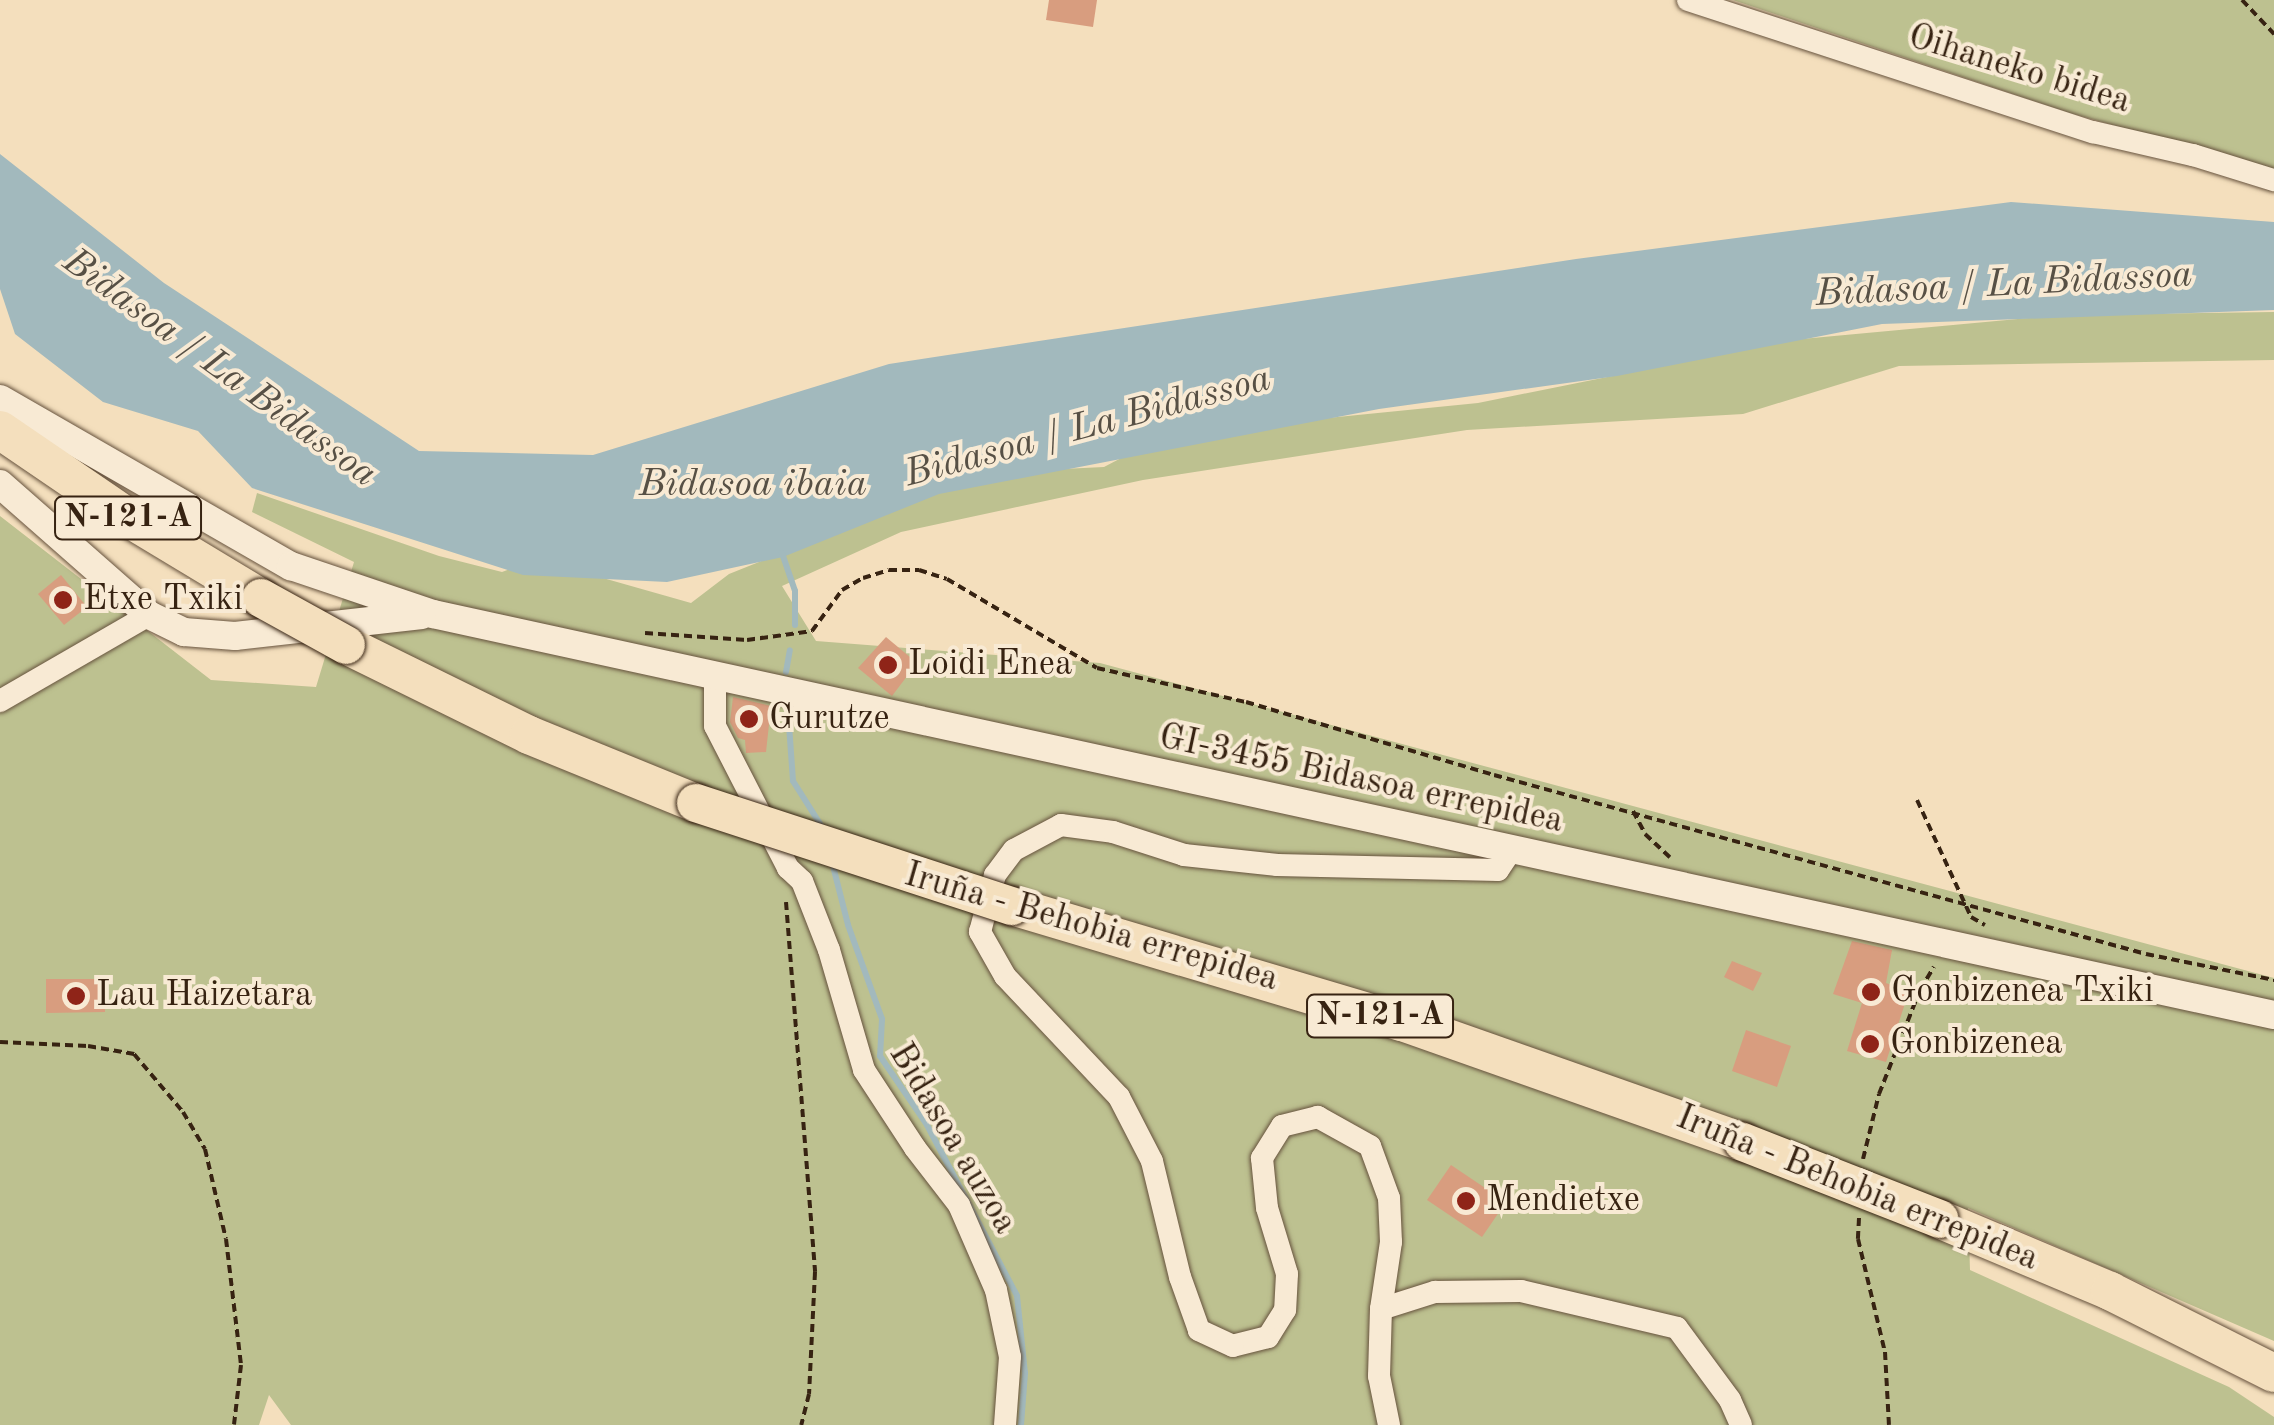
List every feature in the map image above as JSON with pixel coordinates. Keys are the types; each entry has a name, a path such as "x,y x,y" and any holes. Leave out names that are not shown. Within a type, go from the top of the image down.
{"highway":[{"name":"Iruña - Behobia errepidea","path":"0,430 134,522 261,598 529,734 696,804 1012,906 1402,1022 1743,1142 1939,1218 2128,1299 2274,1373"}],"street":[{"name":"Oihaneko bidea","path":"1688,0 2093,132 2192,155 2274,180"},
{"path":"0,399 162,489 262,551 322,578 433,614"},
{"path":"0,484 149,616 184,632 212,636 331,635 433,614"},
{"path":"322,578 330,596 331,635"},
{"name":"GI-3455 Bidasoa errepidea","path":"433,614 2274,1014"},
{"path":"0,700 149,616"},
{"name":"Bidasoa auzoa","path":"716,678 716,726 788,868 802,881 829,950 864,1070 915,1148 959,1205 996,1290 1010,1357 1005,1425"},
{"path":"1389,1425 1379,1376 1381,1309 1391,1242 1389,1198 1370,1146 1318,1117 1282,1126 1262,1158 1267,1208 1287,1274 1285,1310 1268,1338 1233,1346 1198,1330 1180,1277 1152,1161 1119,1096 1005,976 980,932 996,875 1014,850 1061,825 1113,832 1184,855 1277,866 1498,870 1511,851"},
{"path":"1381,1309 1435,1292 1522,1291 1677,1328 1730,1400 1741,1425"}],"path":[{"path":"2242,0 2274,34"},
{"path":"630,632 748,640 791,636 812,631 842,590 863,578 889,570 919,570 973,593 1097,668 1246,702 1494,775 2146,954 2274,980"},
{"path":"1917,800 1971,917 1998,933"},
{"path":"788,868 784,873 788,939 815,1272 809,1394 801,1425"},
{"path":"1862,1173 1879,1094 1920,990 1948,944"},
{"path":"0,1042 88,1046 134,1054 183,1112 205,1150 226,1239 240,1365 234,1425"},
{"path":"1860,1206 1858,1239 1885,1352 1889,1425"}],"green space":[{"path":"1733,0 2274,0 2274,170 2070,113"},
{"path":"2274,312 2274,360 1899,366 1743,414 1467,430 1143,480 901,532 782,586 816,641 1100,663 2274,978 2274,1341 1968,1208 1970,1270 2229,1387 2274,1417 2274,1425 291,1425 269,1395 259,1425 0,1425 0,516 211,680 316,687 354,562 252,512 257,493 439,556 502,572 536,559 691,603 729,574 981,473 1104,467 1167,434 1478,403 1791,340 2061,315"}],"water":[{"name":"Bidasoa ibaia","path":"0,154 164,283 419,451 593,455 889,364 1576,259 2011,202 2274,222 2274,310 1882,324 1617,376 1379,409 939,494 783,557 667,582 523,575 252,488 198,431 103,402 15,334 0,289"}],"building":[{"path":"1049,0 1097,0 1093,27 1046,20"},
{"name":"Etxe Txiki","path":"61,575 87,607 64,625 38,594"},
{"name":"Loidi Enea","path":"886,637 917,663 892,696 858,668"},
{"name":"Gurutze","path":"733,697 771,706 766,752 746,753 745,740 738,738 730,722"},
{"path":"1852,941 1892,950 1886,983 1909,991 1886,1062 1847,1051 1862,1003 1833,994"},
{"path":"1732,961 1762,973 1753,991 1724,977"},
{"name":"Lau Haizetara","path":"46,979 105,979 105,1012 46,1013"},
{"path":"1746,1030 1791,1046 1777,1087 1732,1071"},
{"name":"Mendietxe","path":"1451,1165 1506,1202 1482,1237 1427,1200"}],"waterway":[{"path":"782,553 795,591 795,625"},
{"path":"786,672 790,650"},
{"path":"788,711 793,781 824,830"},
{"path":"832,862 848,925 882,1019 880,1056 927,1125 1017,1296 1025,1373 1021,1425"}],"place":[{"name":"Etxe Txiki","path":"63,600"},
{"name":"Loidi Enea","path":"888,665"},
{"name":"Gurutze","path":"749,719"},
{"name":"Gonbizenea Txiki","path":"1871,992"},
{"name":"Lau Haizetara","path":"76,996"},
{"name":"Gonbizenea","path":"1870,1044"},
{"name":"Mendietxe","path":"1466,1201"}],"water label":[{"name":"Bidasoa / La Bidassoa","path":"2004,286"},
{"name":"Bidasoa / La Bidassoa","path":"219,369"},
{"name":"Bidasoa / La Bidassoa","path":"1088,428"}]}
